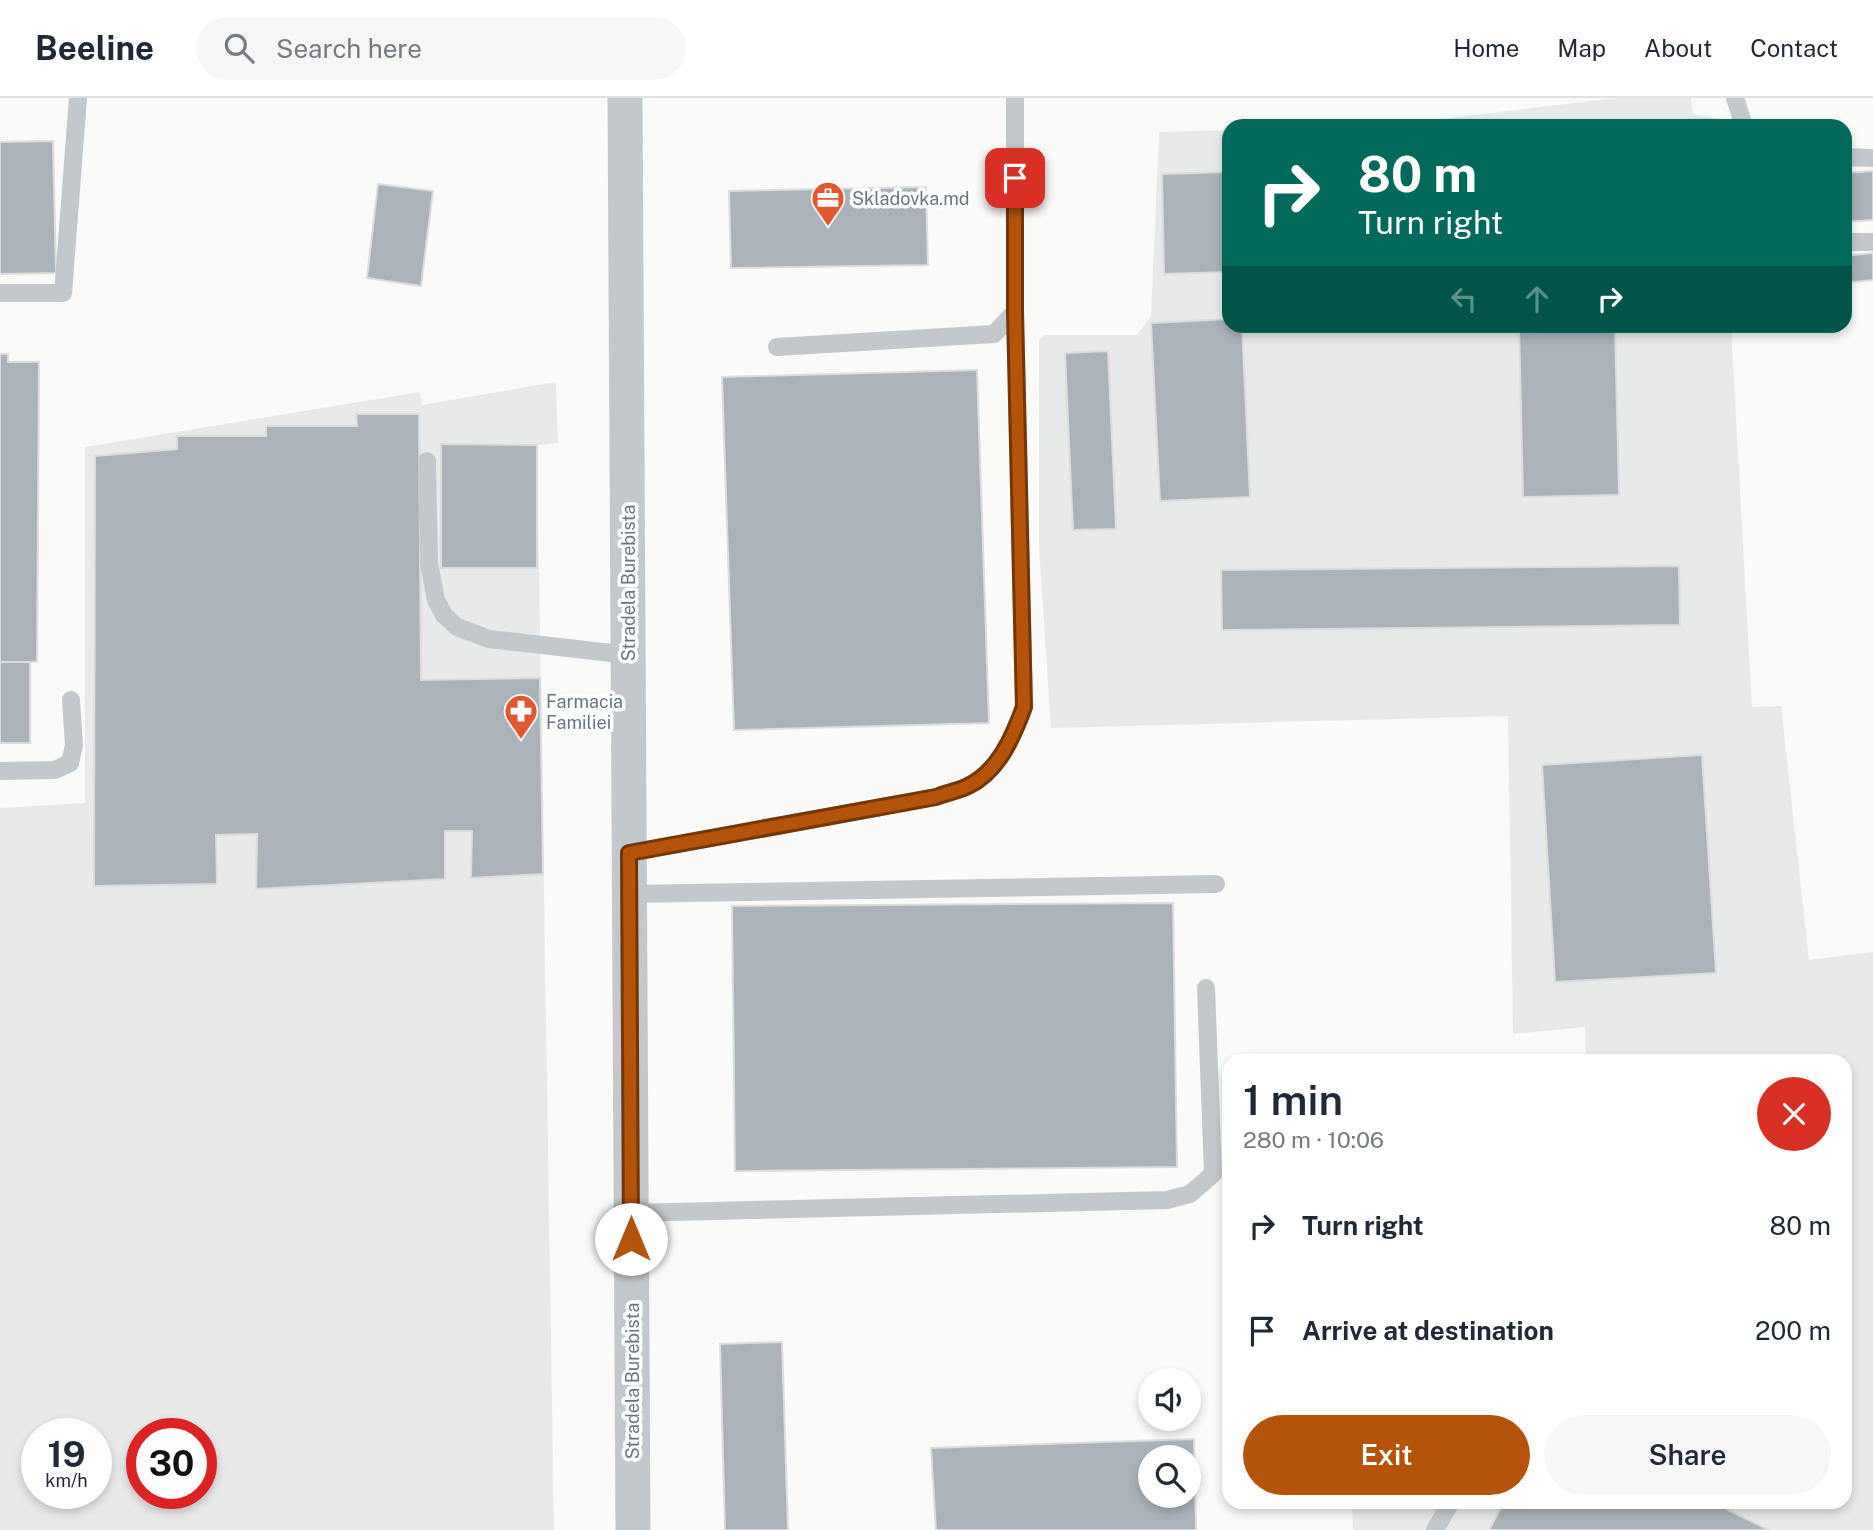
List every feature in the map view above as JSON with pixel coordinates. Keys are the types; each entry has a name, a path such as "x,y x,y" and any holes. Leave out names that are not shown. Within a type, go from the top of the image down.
{"street":[{"name":"Stradela Burebista","path":"625,98 633,1530"}],"lane":[{"path":"0,293 63,293 78,98"},
{"path":"629,853 936,797 969,786 994,766 1013,738 1024,707 1015,312 1015,98"},
{"path":"1735,98 1742,119"},
{"path":"1852,157 1873,158"},
{"path":"1852,242 1873,242"},
{"path":"777,347 994,334 1015,312"},
{"path":"427,461 429,563 436,600 444,615 457,627 489,639 629,655"},
{"path":"0,771 55,770 70,763 74,745 71,700"},
{"path":"630,894 1216,884"},
{"path":"631,1213 1167,1200 1190,1194 1213,1174 1206,988"},
{"path":"1435,1530 1447,1509"}],"shaded area":[{"path":"1616,98 1691,98 1693,114 1719,119 1440,119"},
{"path":"1222,130 1222,333 1731,333 1752,707 1781,706 1809,960 1873,952 1873,1530 1353,1530 1352,1509 1852,1509 1852,1054 1586,1054 1585,1027 1513,1034 1508,716 1051,728 1039,547 1039,340 1045,335 1137,335 1151,316 1159,132"},
{"path":"556,382 558,443 537,445 554,1530 0,1530 0,808 85,803 85,447 420,392 422,405"}],"building":[{"path":"53,141 56,273 0,274 0,142"},
{"path":"1873,171 1873,220 1852,221 1852,172"},
{"path":"1222,172 1222,272 1164,274 1162,174"},
{"path":"378,184 433,191 421,286 367,278"},
{"name":"Skladovka.md","path":"926,187 928,265 731,268 729,191"},
{"path":"1873,253 1873,280 1852,282 1852,255"},
{"path":"1222,319 1222,333 1242,333 1250,497 1160,501 1151,323"},
{"path":"1519,333 1615,333 1619,495 1523,497"},
{"path":"1108,351 1116,529 1073,530 1065,353"},
{"path":"0,354 8,354 8,362 39,362 37,662 0,662"},
{"path":"977,370 989,723 734,730 722,377"},
{"path":"356,414 419,414 421,680 540,678 543,874 471,878 472,831 445,831 445,879 256,889 257,834 216,835 217,884 94,886 95,456 177,449 177,436 266,436 266,426 357,426"},
{"path":"441,444 537,445 537,568 441,568"},
{"path":"1679,566 1680,625 1222,630 1221,570"},
{"path":"0,662 30,662 30,743 0,743"},
{"path":"1702,755 1716,973 1555,982 1542,765"},
{"path":"1173,903 1177,1167 735,1171 732,906"},
{"path":"782,1342 788,1530 725,1530 720,1344"},
{"path":"1194,1439 1194,1445 1138,1445 1138,1508 1196,1508 1196,1530 936,1530 931,1448"},
{"path":"1500,1509 1726,1509 1769,1530 1489,1530"}],"place":[{"name":"Skladovka.md","path":"828,228"},
{"name":"Farmacia Familiei","path":"521,741"}],"route":[{"path":"631,1239 629,853 936,797 969,786 994,766 1013,738 1024,707 1015,312 1015,178"}]}
